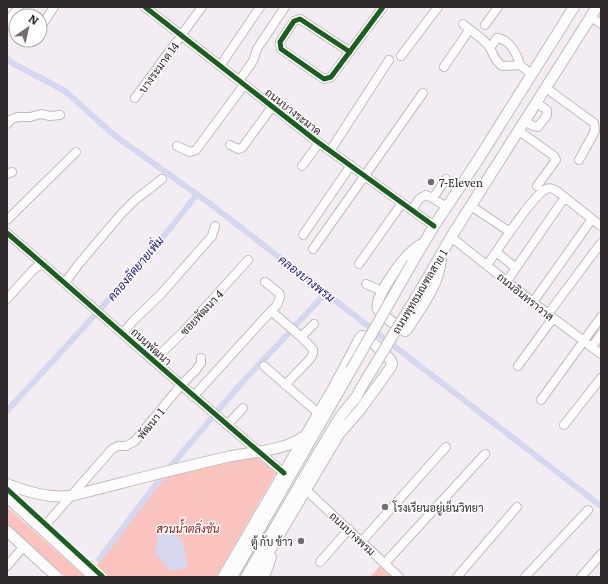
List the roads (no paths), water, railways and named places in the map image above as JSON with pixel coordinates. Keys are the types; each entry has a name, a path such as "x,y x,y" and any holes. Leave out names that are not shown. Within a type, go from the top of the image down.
{"main road":[{"name":"ถนนพุทธมณฑลสาย 1","path":"232,577 424,242 476,163 574,7"},
{"name":"ถนนพุทธมณฑลสาย 1","path":"246,577 340,417 359,392 451,237 597,7"},
{"path":"424,242 407,255 382,291 378,307 380,312 405,331 438,276 441,255"},
{"path":"223,577 284,473 360,338 362,336 367,337 390,359 392,363 391,367 360,410 339,434"},
{"path":"254,577 339,434 359,392"},
{"path":"312,423 332,403"},
{"path":"7,484 32,494 56,497 70,496 146,478 188,471 258,451 294,443 304,436"},
{"path":"7,497 94,577"},
{"path":"7,532 57,577"},
{"path":"264,577 279,535"}],"street":[{"path":"48,16 54,7"},
{"name":"ถนนบางระมาด","path":"145,7 272,107 434,226"},
{"name":"บางระมาด 14","path":"135,98 202,7"},
{"path":"220,66 260,7"},
{"path":"177,146 190,152 196,150 242,83 257,49 285,7"},
{"path":"350,52 300,19 294,21 280,42 281,49 324,79 331,77 350,52 383,7"},
{"path":"401,56 437,7"},
{"path":"485,25 498,7"},
{"path":"591,17 601,24"},
{"path":"444,67 466,27 490,48 494,58 502,66 520,66"},
{"path":"490,48 497,38 504,41 515,52 520,66 531,74"},
{"path":"330,150 389,60"},
{"path":"546,88 594,123 596,131 579,160"},
{"path":"313,249 424,93"},
{"path":"525,121 538,127 547,115 547,110 537,103"},
{"path":"230,145 238,149 242,148 272,107"},
{"path":"7,124 18,116 30,117 41,114 50,116 60,115"},
{"path":"519,130 554,156 556,160 537,186"},
{"path":"302,166 319,142"},
{"path":"7,220 76,152"},
{"path":"303,235 351,165"},
{"path":"66,283 78,265 122,213 135,200 162,179"},
{"path":"433,198 446,179"},
{"path":"487,265 510,232 542,192 548,188 565,198 601,226"},
{"path":"412,210 422,197 426,195 446,207"},
{"path":"507,281 565,198"},
{"path":"359,264 402,203"},
{"path":"471,206 510,232"},
{"path":"533,302 592,219"},
{"path":"123,333 133,321 161,294 212,236 215,226"},
{"name":"ถนนพัฒนา","path":"7,234 66,283 193,396 284,473"},
{"name":"ถนนอินทราวาส","path":"451,237 601,354"},
{"path":"518,366 601,242"},
{"path":"496,252 516,268"},
{"name":"ซอยพัฒนา 4","path":"153,361 183,332 248,260"},
{"path":"7,299 33,270 42,263"},
{"path":"193,396 277,305 280,297 279,293 265,282"},
{"path":"366,284 382,291"},
{"path":"271,311 301,337 313,350 313,354 285,385"},
{"path":"541,400 601,317"},
{"path":"301,337 314,324"},
{"path":"592,347 601,334"},
{"name":"พัฒนา 1","path":"42,529 112,449 118,446 126,446 136,441 181,385 196,370 201,363 201,358"},
{"path":"264,366 318,413"},
{"path":"564,425 601,378"},
{"path":"227,425 243,408"},
{"path":"362,541 446,447"},
{"path":"385,563 485,454"},
{"name":"ถนนบางพรม","path":"305,489 399,577"},
{"path":"457,577 517,507"},
{"path":"525,577 588,510"},
{"path":"320,562 349,529"},
{"path":"7,566 24,546"},
{"path":"581,577 601,554"}],"water":[{"path":"166,529 181,539 185,550 187,568 170,571 155,553 157,538"}],"waterway":[{"name":"คลองบางพรม","path":"7,58 12,63 65,91 114,135 209,203 601,506"},
{"name":"คลองลัดยายเพิ่ม","path":"7,411 128,278 175,223 197,194"},
{"path":"296,325 326,293"},
{"path":"218,410 290,332"},
{"path":"99,559 164,474 211,419"}],"place":[{"name":"7-Eleven","path":"431,182"},
{"name":"โรงเรียนอยู่เย็นวิทยา","path":"385,507"},
{"name":"ตู้ กับ ข้าว","path":"301,541"}],"park label":[{"name":"สวนน้ำตลิ่งชัน","path":"188,528"}]}
